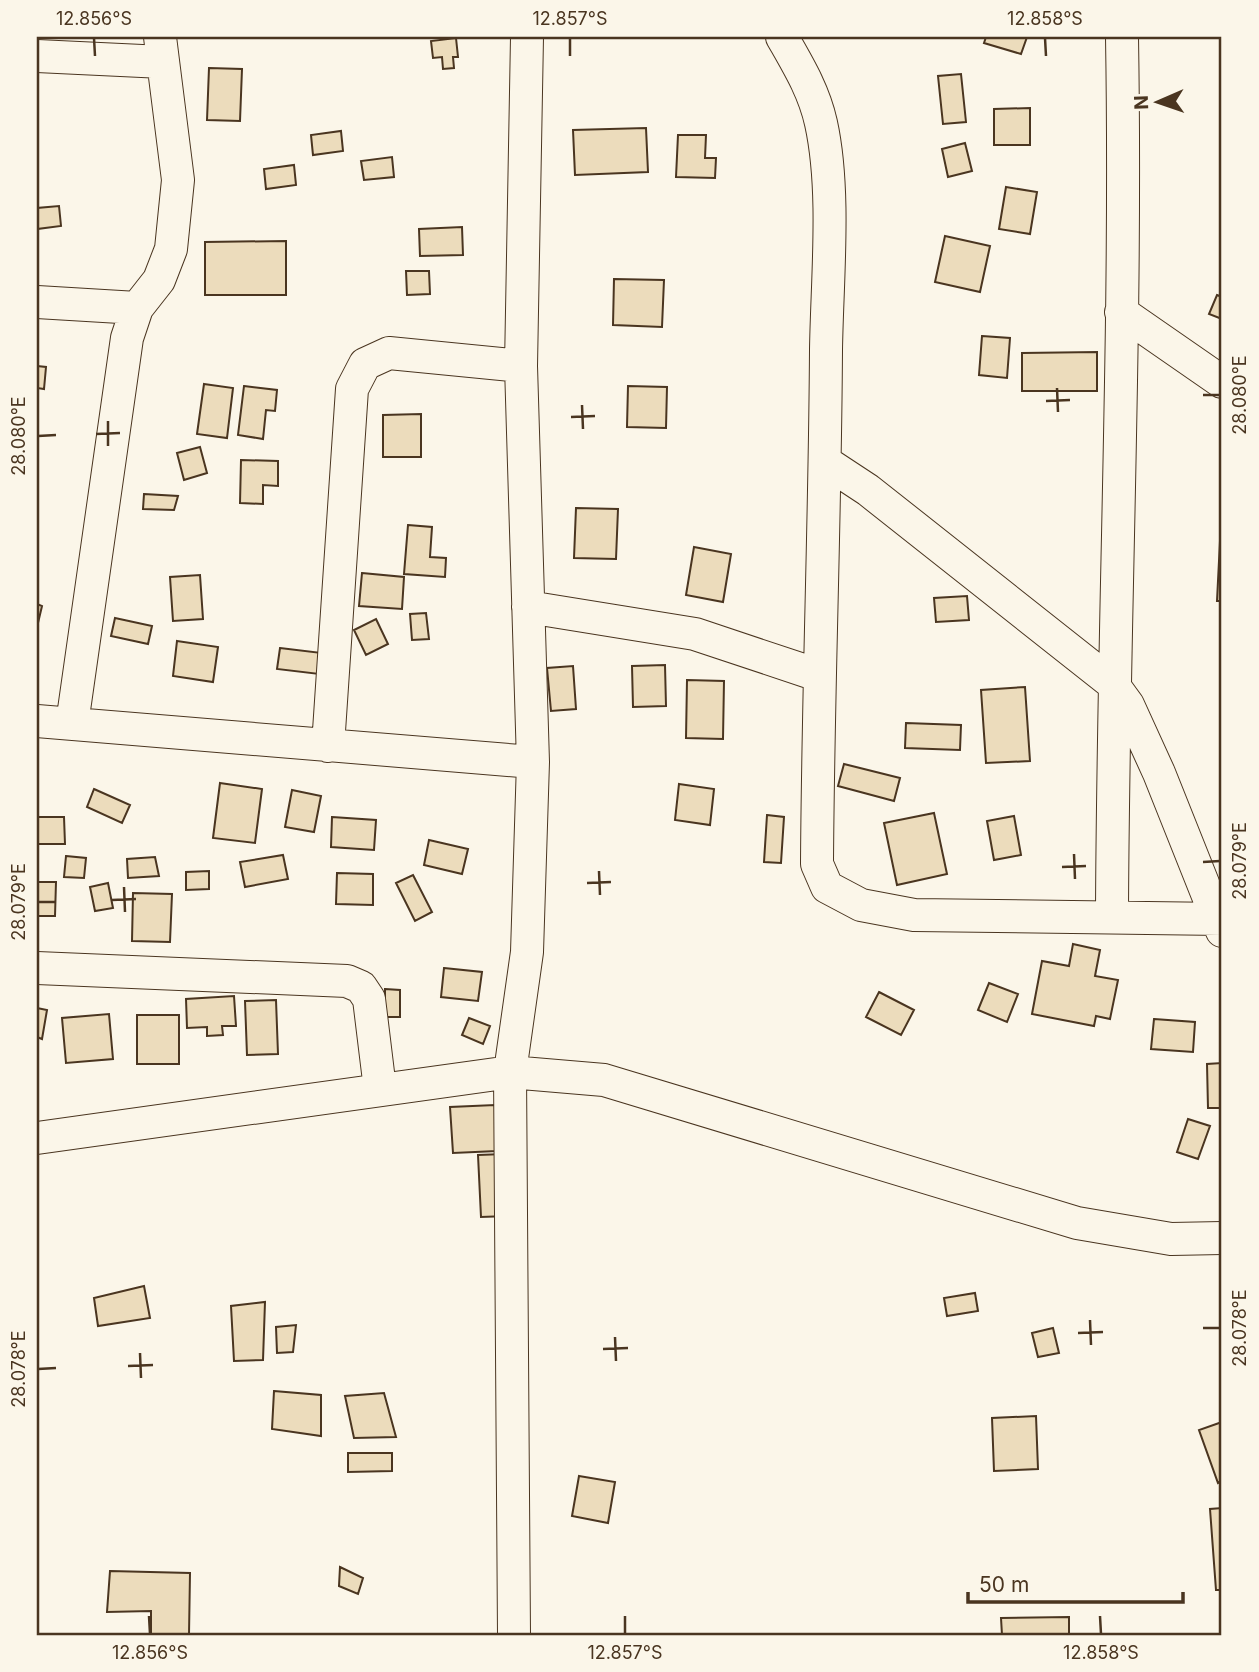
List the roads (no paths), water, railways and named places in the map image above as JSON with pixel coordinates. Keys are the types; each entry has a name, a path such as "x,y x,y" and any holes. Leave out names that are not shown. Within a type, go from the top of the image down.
{"street":[{"path":"514,1635 510,1072 527,952 533,762 521,366 527,37"},
{"path":"782,37 811,88 821,124 828,177 827,463 818,675 817,864 827,887 861,905 914,915 1112,915 1221,923 1159,773 1128,705 1112,683 868,490 827,463"},
{"path":"1112,915 1112,683 1124,174 1122,37"},
{"path":"37,55 161,50 178,180 171,249 159,281 137,308 127,338 72,724"},
{"path":"37,302 137,308"},
{"path":"1121,312 1222,382"},
{"path":"328,746 352,390 365,364 389,353 521,366"},
{"path":"528,607 695,634 818,675"},
{"path":"37,721 533,762"},
{"path":"37,968 347,981 361,987 369,999 380,1089"},
{"path":"37,1138 510,1072 604,1080 1077,1223 1171,1239 1222,1238"}]}
